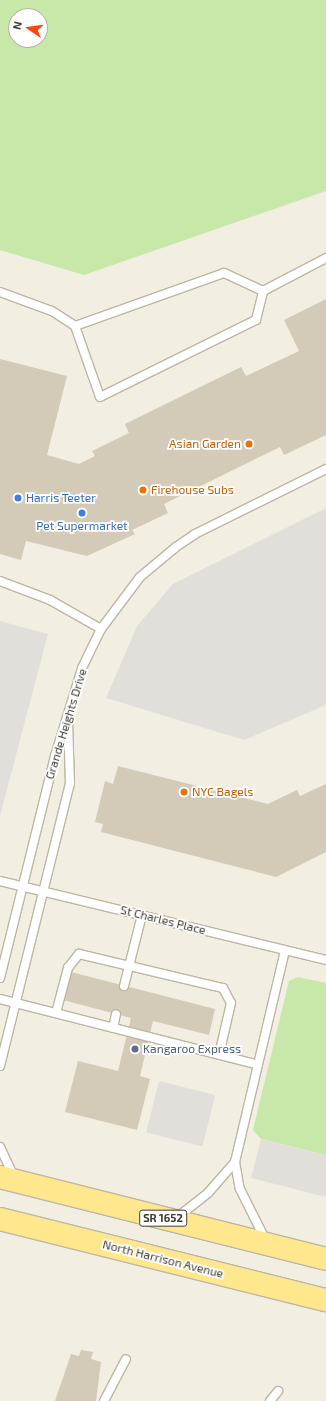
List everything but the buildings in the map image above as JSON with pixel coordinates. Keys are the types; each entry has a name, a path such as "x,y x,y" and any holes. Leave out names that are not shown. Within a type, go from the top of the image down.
{"main road":[{"name":"SR 1652","path":"8,1179 326,1260"},
{"name":"North Harrison Avenue","path":"0,1219 326,1300"}],"lane":[{"path":"0,292 52,311 75,326 100,397 256,320 264,291 326,258"},
{"path":"75,326 224,273 264,291"},
{"name":"Grande Heights Drive","path":"0,978 22,886 67,715 82,668 100,630 140,577 176,547 195,534 326,469"},
{"path":"0,581 50,600 100,630"},
{"name":"Grande Heights Drive","path":"0,1066 70,784 67,715"},
{"name":"St Charles Place","path":"0,881 326,960"},
{"path":"124,986 142,915"},
{"path":"268,1245 240,1189 235,1162 285,951"},
{"path":"56,1014 68,968 79,954 223,988 231,1004 220,1055"},
{"path":"0,999 258,1065"},
{"path":"113,1028 116,1014"},
{"path":"0,1147 8,1179"},
{"path":"172,1221 212,1188 235,1162"},
{"path":"104,1401 126,1359"},
{"path":"270,1401 278,1391"}],"green space":[{"path":"0,0 326,0 326,191 84,275 0,250"},
{"path":"298,977 326,983 326,1155 261,1139 253,1130 289,981"}],"shaded area":[{"path":"326,508 326,705 244,740 106,698 137,626 173,584"},
{"path":"0,621 48,634 0,816"},
{"path":"159,1081 215,1095 202,1146 146,1132"},
{"path":"261,1139 326,1155 326,1197 251,1178"}],"place":[{"name":"Asian Garden","path":"249,444"},
{"name":"Firehouse Subs","path":"143,490"},
{"name":"Harris Teeter","path":"18,498"},
{"name":"Pet Supermarket","path":"82,513"},
{"name":"NYC Bagels","path":"184,792"},
{"name":"Kangaroo Express","path":"135,1049"}]}
